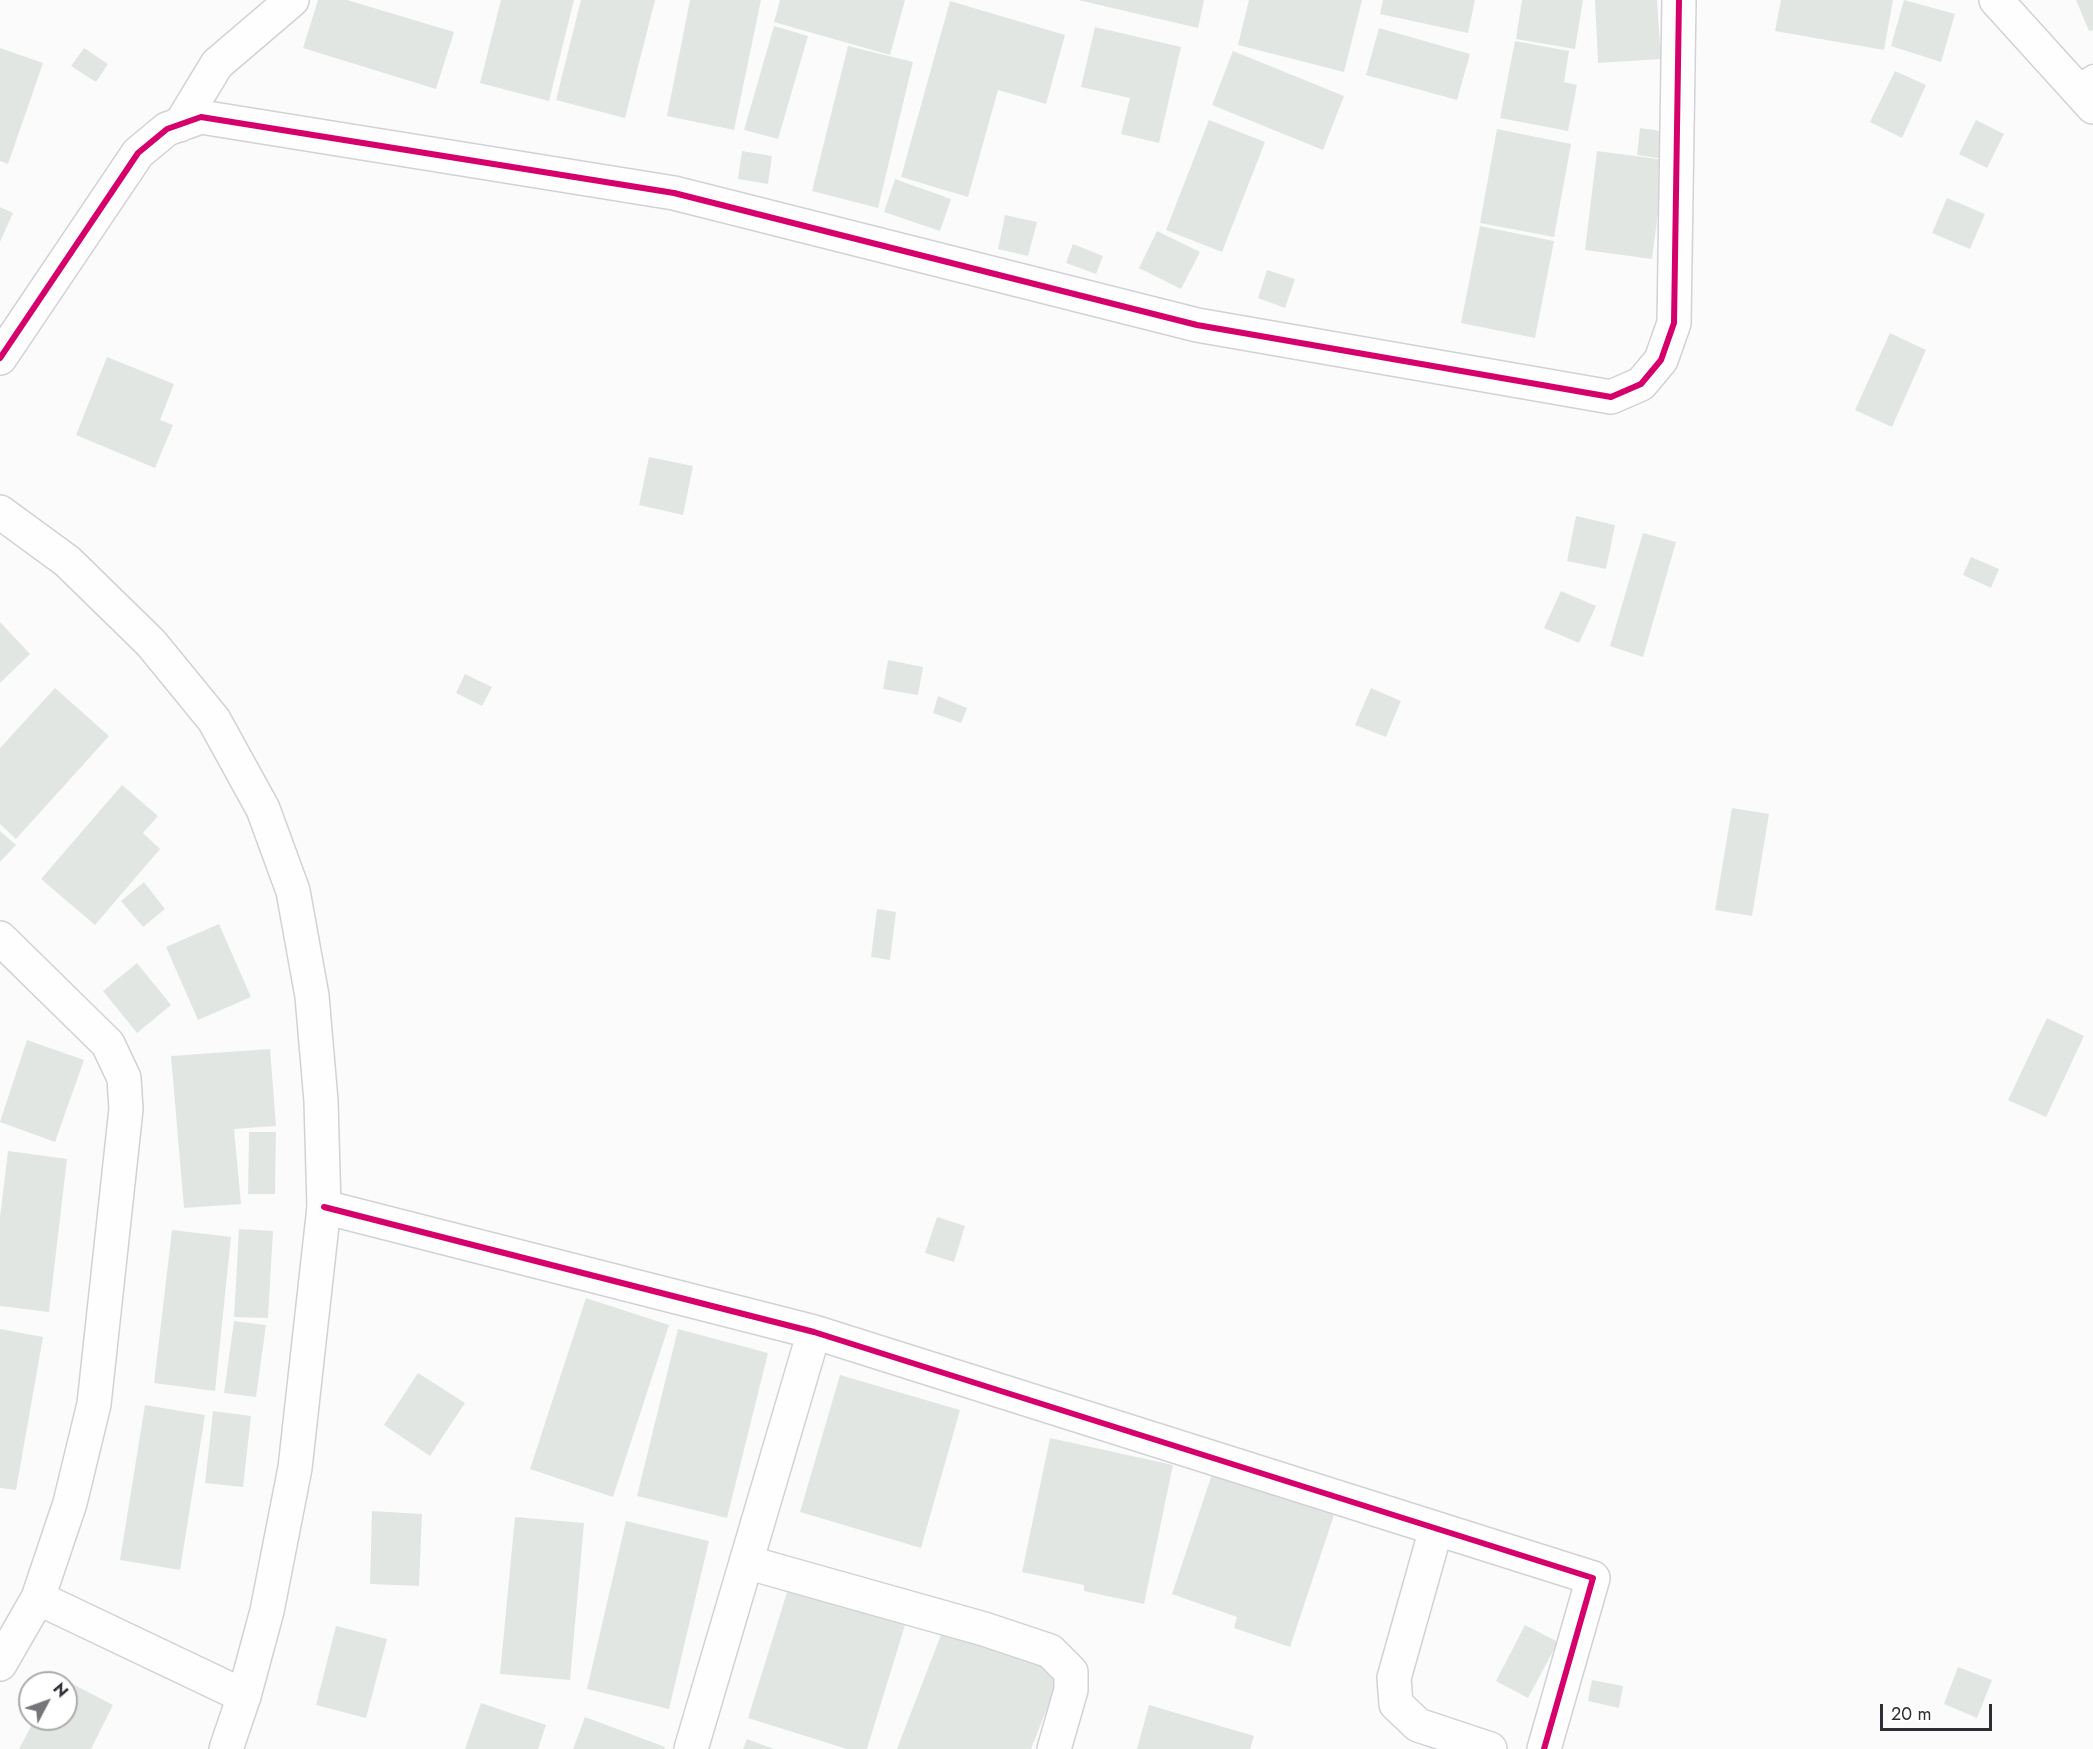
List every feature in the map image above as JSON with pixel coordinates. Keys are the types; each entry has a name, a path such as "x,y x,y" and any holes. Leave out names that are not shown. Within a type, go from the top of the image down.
{"street":[{"path":"0,358 138,153 167,129 201,117 674,193 1197,325 1611,397 1641,384 1648,376 1661,360 1674,323 1679,0"},
{"path":"1996,0 2086,89"},
{"path":"180,125 217,64 284,2"},
{"path":"0,512 67,561 151,642 214,720 263,809 293,891 312,996 321,1101 324,1207 295,1468 267,1611 244,1696 226,1749"},
{"path":"0,938 108,1044 124,1078 126,1109 94,1404 70,1503 38,1598 0,1664"},
{"path":"324,1207 814,1332 1593,1578 1544,1749"},
{"path":"691,1749 814,1332"},
{"path":"1436,1529 1394,1678 1396,1704 1418,1725 1490,1749"},
{"path":"746,1562 984,1629 1050,1651 1071,1672 1071,1690 1054,1749"},
{"path":"38,1598 244,1696"}],"building":[{"path":"318,0 347,0 454,32 436,89 303,48"},
{"path":"501,0 574,0 549,101 480,83"},
{"path":"581,0 655,0 625,118 556,100"},
{"path":"690,0 761,0 734,130 667,116"},
{"path":"780,0 905,0 890,55 774,22"},
{"path":"1078,0 1204,0 1198,28"},
{"path":"1249,0 1362,0 1344,72 1238,45"},
{"path":"1383,0 1475,0 1468,33 1380,14"},
{"path":"1522,0 1583,0 1575,49 1516,39"},
{"path":"1595,0 1657,0 1661,59 1598,63"},
{"path":"1781,0 1893,0 1884,50 1775,31"},
{"path":"1904,0 1955,14 1941,62 1891,46"},
{"path":"2076,0 2093,0 2093,30 2089,31"},
{"path":"950,1 1065,35 1046,104 998,90 968,197 901,177"},
{"path":"774,26 808,36 778,139 744,130"},
{"path":"1095,27 1181,47 1159,143 1121,134 1130,98 1081,87"},
{"path":"1379,28 1470,54 1457,100 1366,75"},
{"path":"1515,41 1569,51 1564,82 1577,85 1568,131 1500,118"},
{"path":"848,46 913,62 878,208 812,191"},
{"path":"0,48 43,63 8,164 0,161"},
{"path":"84,48 108,64 96,82 71,66"},
{"path":"1233,51 1344,96 1323,150 1212,105"},
{"path":"1895,71 1926,85 1902,138 1870,122"},
{"path":"1209,120 1265,142 1222,252 1166,230"},
{"path":"1976,120 2004,134 1987,168 1959,154"},
{"path":"1640,128 1668,132 1664,159 1637,155"},
{"path":"1497,129 1571,144 1554,237 1480,223"},
{"path":"742,151 772,156 768,184 738,179"},
{"path":"1597,151 1665,160 1652,259 1585,250"},
{"path":"895,179 951,199 940,231 884,212"},
{"path":"1947,198 1985,214 1970,249 1932,233"},
{"path":"0,207 13,213 0,242"},
{"path":"1005,215 1037,222 1028,256 998,249"},
{"path":"1480,226 1554,241 1535,338 1461,323"},
{"path":"1157,231 1200,252 1181,289 1139,268"},
{"path":"1073,244 1103,256 1096,274 1066,263"},
{"path":"1267,270 1295,279 1285,308 1258,298"},
{"path":"1890,333 1926,350 1892,427 1855,410"},
{"path":"107,357 174,384 160,420 173,425 155,468 76,435"},
{"path":"649,457 693,466 683,515 639,505"},
{"path":"1576,516 1615,525 1606,569 1567,561"},
{"path":"1643,533 1676,542 1643,657 1610,646"},
{"path":"1971,557 1999,569 1991,588 1963,575"},
{"path":"1561,591 1596,606 1579,643 1544,628"},
{"path":"0,622 30,654 0,683"},
{"path":"888,660 923,667 918,695 883,689"},
{"path":"465,674 492,687 482,706 456,693"},
{"path":"55,688 109,736 16,839 0,824 0,748"},
{"path":"1371,688 1401,701 1386,737 1355,725"},
{"path":"938,696 967,708 961,723 933,713"},
{"path":"122,785 158,816 143,833 160,849 95,925 41,879"},
{"path":"1732,808 1769,814 1752,916 1715,910"},
{"path":"0,831 16,845 0,862"},
{"path":"144,882 165,909 143,927 121,901"},
{"path":"877,909 896,912 890,960 871,957"},
{"path":"219,924 251,997 198,1020 166,947"},
{"path":"137,963 171,1005 137,1033 103,991"},
{"path":"2047,1018 2084,1036 2046,1117 2008,1100"},
{"path":"27,1040 84,1060 55,1142 0,1122"},
{"path":"270,1049 276,1126 234,1129 241,1204 184,1208 171,1056"},
{"path":"249,1132 276,1132 275,1194 248,1194"},
{"path":"8,1151 67,1159 49,1312 0,1306 0,1217"},
{"path":"937,1217 965,1226 954,1262 925,1253"},
{"path":"239,1229 273,1231 268,1318 234,1317"},
{"path":"172,1230 231,1237 215,1391 154,1383"},
{"path":"586,1298 669,1325 613,1497 530,1469"},
{"path":"234,1321 266,1325 256,1397 224,1393"},
{"path":"0,1329 43,1337 16,1490 0,1488"},
{"path":"678,1329 768,1353 727,1518 637,1496"},
{"path":"418,1373 465,1403 430,1456 384,1425"},
{"path":"840,1375 960,1410 921,1548 800,1512"},
{"path":"145,1405 205,1415 180,1570 120,1560"},
{"path":"213,1411 251,1416 243,1487 205,1483"},
{"path":"1050,1438 1173,1465 1144,1604 1084,1591 1084,1585 1022,1572"},
{"path":"1212,1474 1334,1515 1290,1647 1234,1628 1237,1617 1172,1594"},
{"path":"372,1511 422,1514 419,1586 370,1584"},
{"path":"515,1517 584,1523 570,1680 500,1674"},
{"path":"626,1521 709,1541 669,1709 587,1689"},
{"path":"788,1589 905,1625 867,1749 847,1749 748,1718"},
{"path":"1525,1625 1558,1642 1528,1698 1496,1681"},
{"path":"336,1626 387,1639 366,1718 316,1705"},
{"path":"944,1627 1061,1673 1031,1749 897,1749"},
{"path":"1958,1667 1992,1680 1977,1718 1944,1704"},
{"path":"1592,1680 1623,1686 1619,1708 1588,1701"},
{"path":"78,1687 113,1705 91,1749 19,1749 29,1731 78,1731"},
{"path":"481,1703 546,1725 538,1749 465,1749"},
{"path":"1149,1705 1254,1736 1250,1749 1137,1749"},
{"path":"585,1717 665,1747 664,1749 573,1749"},
{"path":"747,1739 774,1749 743,1749"}],"cycle path":[{"path":"0,358 138,153 167,129 201,117 674,193 1197,325 1611,397 1641,384 1661,360 1674,323 1679,0"},
{"path":"324,1207 814,1332 1593,1578 1544,1749"}]}
